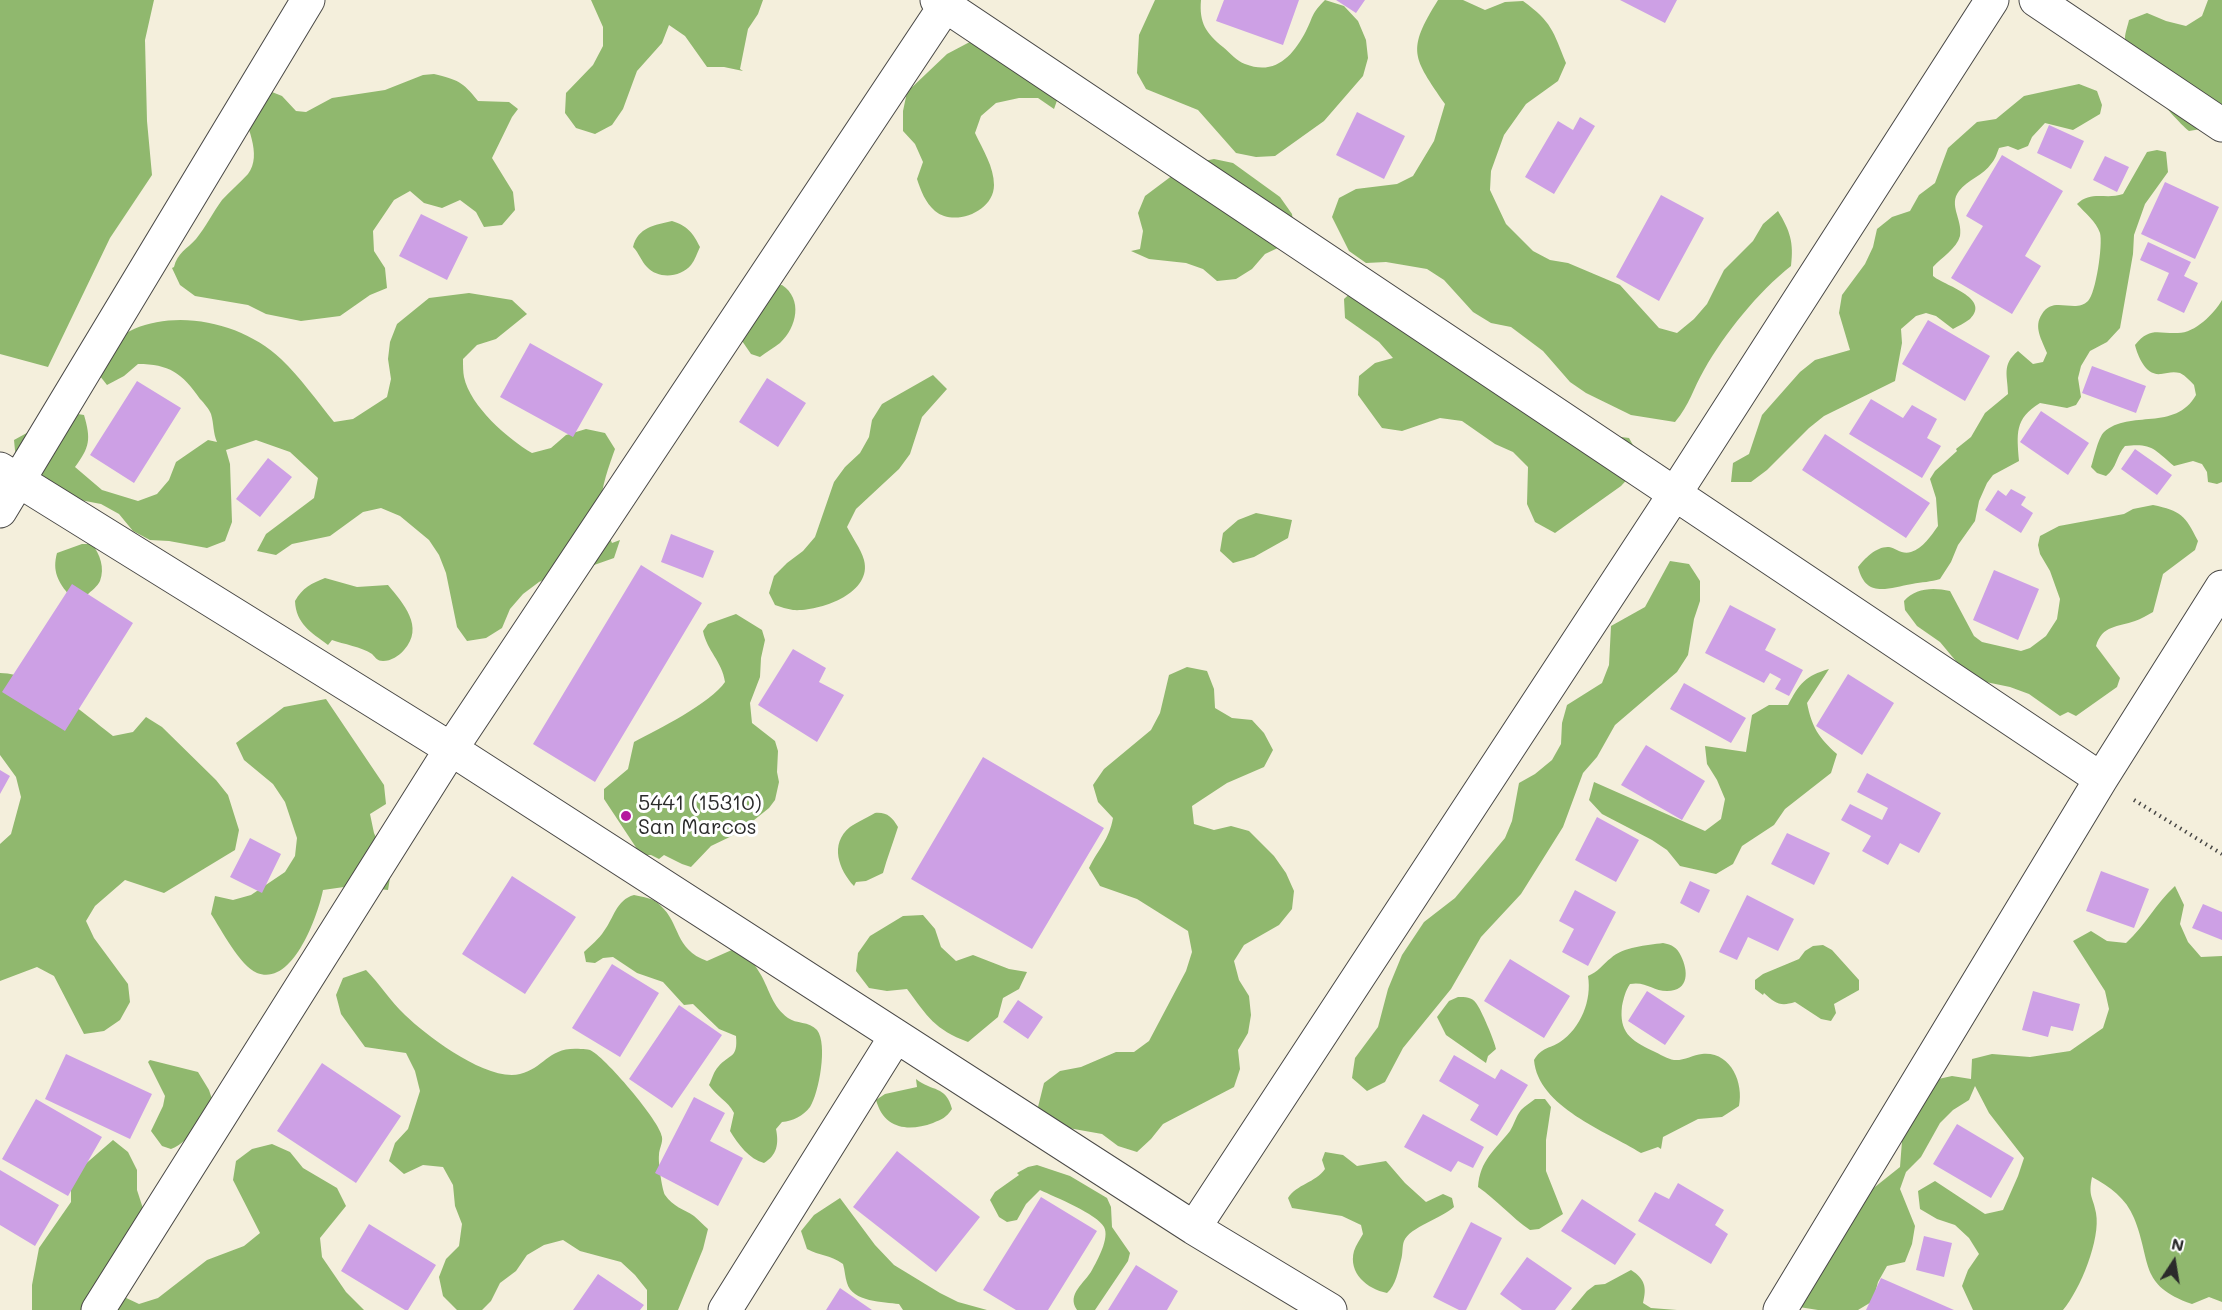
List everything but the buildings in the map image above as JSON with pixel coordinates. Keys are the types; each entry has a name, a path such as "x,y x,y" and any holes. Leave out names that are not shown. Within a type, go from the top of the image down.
{"street":[{"path":"0,511 9,476 308,0"},
{"path":"1194,1228 1674,495 1992,0"},
{"path":"2036,0 2222,125"},
{"path":"98,1310 451,749 941,3 2101,779"},
{"path":"9,476 451,749 1194,1228 1330,1310"},
{"path":"1780,1310 2101,779 2222,587"},
{"path":"725,1310 896,1035"}],"path":[{"path":"2101,779 2222,854"}],"green space":[{"path":"0,0 154,0 145,40 147,121 152,175 110,238 48,367 0,354"},
{"path":"591,0 763,0 758,14 748,29 740,69 743,71 724,67 707,67 685,36 669,25 662,43 637,71 623,109 612,125 595,134 576,128 565,113 566,93 593,65 603,46 603,27"},
{"path":"1155,0 1201,0 1201,15 1212,37 1242,63 1256,67 1274,65 1289,56 1301,40 1315,12 1325,0 1344,6 1358,21 1366,40 1368,58 1363,76 1324,121 1275,156 1256,157 1236,153 1198,110 1146,89 1137,73 1139,35"},
{"path":"1438,0 1463,0 1485,10 1505,2 1523,1 1546,21 1566,63 1558,81 1526,104 1504,135 1491,171 1490,190 1506,224 1533,251 1550,260 1568,263 1620,285 1659,328 1677,333 1707,304 1724,270 1753,241 1763,224 1778,211 1782,218 1791,243 1791,266 1766,288 1732,328 1712,356 1675,422 1631,415 1586,393 1570,382 1543,351 1511,327 1491,323 1473,312 1444,280 1427,269 1386,262 1366,263 1349,251 1332,217 1339,198 1356,189 1397,184 1413,176 1434,141 1445,104 1420,64 1418,43 1421,31"},
{"path":"2208,0 2222,0 2222,120 2207,128 2189,131 2161,101 2141,74 2127,48 2125,36 2129,20 2147,13 2186,26 2202,16"},
{"path":"983,35 1060,92 1054,109 1038,98 1019,98 996,103 981,116 975,133 992,172 994,185 992,195 987,203 972,214 962,217 943,216 935,211 922,192 917,179 923,162 915,144 903,131 903,111 907,92 947,54"},
{"path":"434,74 459,82 478,101 509,102 518,109 492,158 513,192 515,210 502,225 484,227 476,212 460,200 442,208 424,203 410,191 394,200 373,231 374,251 385,268 387,288 370,295 340,316 301,321 266,314 248,305 195,296 180,285 172,268 177,258 196,239 222,200 248,174 252,166 254,148 239,103 262,88 282,96 296,111 306,112 332,98 385,90 423,75"},
{"path":"2079,84 2097,91 2102,105 2100,114 2073,130 2045,123 2032,137 2028,146 2018,150 2008,146 1999,148 1994,161 1988,168 1962,187 1956,196 1955,207 1960,224 1960,236 1952,249 1933,267 1933,276 1971,299 1975,305 1975,311 1970,319 1953,329 1936,316 1926,313 1916,316 1901,329 1902,343 1895,381 1824,416 1767,470 1751,482 1731,482 1733,463 1749,454 1762,415 1800,372 1815,360 1850,350 1839,313 1842,295 1865,264 1873,247 1877,229 1892,217 1910,211 1919,195 1935,183 1948,148 1977,122 1996,119 2024,96"},
{"path":"2157,150 2166,152 2168,172 2145,204 2134,235 2133,254 2120,328 2107,342 2090,351 2081,366 2078,378 2081,397 2076,405 2067,408 2040,403 2025,415 2018,435 2019,461 1993,475 1987,483 1979,501 1975,521 1958,545 1940,579 1886,589 1866,584 1858,567 1872,553 1885,547 1911,552 1923,545 1938,526 1936,498 1930,479 1935,471 1957,451 1956,449 1971,437 1985,413 2008,394 2007,366 2013,356 2018,351 2033,364 2043,362 2047,353 2038,329 2042,314 2052,306 2083,305 2091,296 2098,268 2101,239 2093,221 2077,204 2088,197 2123,194 2147,152"},
{"path":"1214,159 1233,163 1280,197 1292,214 1295,233 1282,246 1265,254 1252,269 1236,279 1217,281 1203,269 1186,263 1149,259 1131,251 1140,249 1143,231 1138,213 1145,196 1177,172 1194,163"},
{"path":"672,221 689,231 700,247 692,263 686,269 675,275 657,274 647,267 633,247 635,240 643,231"},
{"path":"782,285 793,298 794,321 780,343 760,357 751,354 740,338 772,286"},
{"path":"1355,289 1591,433 1629,438 1638,454 1634,472 1621,486 1555,533 1535,522 1527,504 1528,467 1513,452 1495,444 1462,421 1440,418 1402,431 1382,428 1358,395 1359,376 1375,363 1393,358 1379,342 1345,318 1344,299"},
{"path":"469,293 512,300 527,314 496,339 477,345 463,359 464,377 474,399 491,421 532,453 551,448 566,435 586,429 605,433 615,449 604,484 601,511 612,543 620,540 614,558 577,571 558,573 539,582 523,594 510,609 502,628 486,638 467,641 457,627 446,573 439,555 429,540 400,516 381,508 363,512 330,536 292,544 276,555 257,551 266,534 314,498 318,478 290,452 256,440 226,450 230,464 232,522 225,541 207,548 150,540 133,531 119,514 101,504 80,500 16,461 14,440 65,412 84,415 88,430 88,443 75,467 102,490 138,501 157,494 169,480 176,462 208,440 217,442 209,410 181,376 166,368 138,364 124,376 107,385 96,371 100,352 134,329 152,323 191,320 211,323 249,337 266,347 288,366 334,422 353,419 387,397 391,379 388,359 390,342 397,324 429,298"},
{"path":"2222,300 2222,482 2217,484 2208,482 2207,472 2202,464 2193,461 2174,466 2157,451 2141,445 2125,446 2110,473 2106,476 2097,473 2091,467 2104,432 2115,425 2126,422 2165,417 2176,413 2187,406 2196,395 2194,385 2180,373 2156,374 2147,369 2135,345 2150,333 2178,333 2191,330 2209,317"},
{"path":"933,375 947,389 922,417 910,454 899,469 856,509 847,527 864,560 865,572 860,582 841,598 816,608 793,610 775,605 769,593 774,576 803,551 815,537 834,482 845,467 860,453 869,437 872,420 882,404"},
{"path":"2153,505 2176,512 2185,520 2198,541 2195,550 2163,574 2153,612 2106,630 2102,634 2096,646 2120,678 2117,687 2076,716 2068,712 2060,716 2029,694 1981,681 1965,672 1940,642 1917,626 1905,610 1904,601 1913,593 1931,589 1950,591 1974,636 1982,642 2021,651 2030,648 2046,636 2057,619 2060,599 2050,571 2040,554 2038,545 2040,536 2059,526 2124,514 2133,509"},
{"path":"1256,513 1292,520 1288,538 1254,557 1233,563 1220,551 1223,533 1238,520"},
{"path":"82,544 92,544 95,548 101,561 100,581 87,595 70,596 57,576 55,565 57,553"},
{"path":"1670,561 1689,564 1700,581 1700,601 1694,619 1688,655 1677,672 1615,725 1597,757 1583,773 1563,827 1521,894 1481,937 1451,989 1403,1048 1385,1082 1367,1091 1352,1078 1355,1058 1378,1027 1388,989 1402,955 1424,922 1455,898 1505,838 1512,821 1519,783 1552,760 1561,744 1562,723 1567,705 1602,683 1609,665 1611,626 1645,607"},
{"path":"325,578 357,587 388,585 405,607 412,624 410,641 402,652 392,659 381,661 372,654 352,646 332,640 328,645 310,631 298,616 295,601 308,587"},
{"path":"736,614 762,630 765,640 760,677 750,703 752,723 775,741 778,751 779,782 775,800 769,808 738,833 711,846 691,867 664,855 659,859 651,855 641,855 604,799 604,789 628,769 634,742 696,707 725,682 721,668 703,631 708,624"},
{"path":"1187,667 1207,671 1214,689 1215,708 1232,718 1252,720 1264,733 1273,750 1264,767 1227,783 1192,806 1194,824 1214,830 1231,826 1249,831 1274,856 1286,873 1294,891 1292,909 1279,925 1244,945 1234,961 1239,980 1249,996 1251,1015 1248,1033 1238,1050 1240,1069 1234,1087 1163,1124 1137,1152 1118,1146 1102,1134 1046,1124 1038,1107 1044,1083 1060,1071 1081,1067 1116,1052 1134,1052 1149,1041 1186,971 1192,952 1188,931 1137,899 1100,886 1089,868 1106,838 1113,818 1098,802 1093,785 1104,769 1151,730 1160,713 1169,675"},
{"path":"1829,669 1807,703 1817,731 1837,754 1831,773 1785,809 1774,825 1742,846 1733,864 1716,874 1680,866 1667,850 1602,814 1589,800 1594,782 1705,831 1721,819 1725,799 1707,764 1705,746 1746,752 1752,715 1769,705 1788,705 1804,681 1814,674"},
{"path":"0,673 15,675 46,687 113,736 133,732 146,717 162,727 216,780 228,795 239,830 235,850 164,893 125,880 95,906 86,921 94,938 128,984 130,1002 120,1020 104,1031 84,1034 54,976 37,967 0,981 0,844 11,834 21,797 16,777 0,755"},
{"path":"326,699 384,785 386,804 370,814 374,833 391,872 388,890 351,886 323,890 309,931 302,946 292,959 282,969 270,974 257,973 244,963 211,914 215,896 233,900 251,895 285,872 295,856 297,838 285,802 273,784 244,760 236,743 284,707"},
{"path":"875,813 889,816 898,827 883,873 866,881 856,882 854,886 844,872 838,857 840,841 850,827"},
{"path":"2175,886 2184,905 2180,924 2188,942 2201,957 2222,956 2222,1302 2209,1297 2192,1304 2163,1289 2149,1270 2131,1211 2117,1194 2092,1177 2091,1193 2097,1224 2092,1250 2076,1290 2063,1310 1973,1310 1962,1286 1968,1270 1979,1254 1969,1238 1955,1225 1937,1219 1920,1209 1918,1191 1935,1181 1985,1214 2003,1210 2024,1158 1989,1113 1975,1086 1969,1100 1953,1110 1940,1123 1921,1157 1906,1172 1900,1189 1915,1226 1912,1244 1905,1262 1887,1266 1878,1282 1873,1301 1858,1310 1818,1310 1799,1307 1836,1218 1900,1167 1903,1128 1934,1080 1952,1076 1971,1079 1972,1059 1992,1054 2030,1057 2070,1051 2103,1028 2109,1009 2105,991 2073,941 2091,931 2107,941 2126,943"},
{"path":"634,895 652,899 658,903 672,920 683,943 696,956 707,961 734,949 746,951 783,1013 791,1020 810,1025 817,1030 822,1046 822,1057 813,1100 804,1113 782,1122 776,1129 776,1149 764,1163 749,1155 737,1141 730,1131 734,1113 709,1085 717,1069 736,1049 736,1036 719,1029 693,1004 684,1005 663,982 637,973 613,957 603,958 595,963 586,962 584,952 602,934 619,905"},
{"path":"923,915 935,929 941,947 956,961 973,955 1009,969 1027,972 1019,989 1003,998 998,1017 968,1042 939,1027 907,989 887,991 869,988 856,971 858,953 870,936 903,916"},
{"path":"1663,943 1674,947 1681,956 1686,973 1683,984 1674,990 1667,991 1636,983 1630,984 1622,1006 1624,1029 1638,1043 1671,1059 1681,1060 1702,1054 1720,1057 1733,1070 1737,1078 1740,1097 1739,1106 1722,1117 1698,1119 1663,1137 1661,1149 1658,1147 1641,1153 1576,1116 1560,1104 1547,1091 1538,1077 1534,1060 1543,1050 1560,1042 1574,1029 1586,1004 1588,976 1622,951"},
{"path":"1823,945 1832,950 1859,980 1859,990 1834,1004 1836,1013 1831,1021 1821,1019 1795,1002 1778,1003 1755,989 1755,980 1763,974 1799,959 1813,946"},
{"path":"366,970 415,1024 458,1055 491,1071 506,1075 520,1074 554,1054 570,1049 590,1050 607,1064 642,1104 659,1129 662,1139 659,1163 665,1195 708,1229 703,1249 678,1310 647,1310 647,1290 621,1262 580,1251 563,1240 544,1245 527,1255 516,1271 500,1283 491,1301 482,1310 457,1310 443,1296 439,1277 446,1259 459,1246 462,1224 455,1206 453,1185 443,1167 423,1165 404,1174 389,1161 395,1143 408,1129 420,1091 415,1071 406,1053 365,1047 341,1014 336,995 343,978"},
{"path":"1458,997 1474,1001 1488,1026 1496,1049 1488,1056 1486,1063 1446,1035 1437,1017 1449,1001"},
{"path":"150,1060 198,1072 212,1099 190,1135 171,1149 162,1146 151,1131 163,1106 165,1096 148,1062"},
{"path":"916,1079 942,1092 952,1109 944,1118 924,1126 898,1126 885,1117 876,1100 885,1094 917,1087"},
{"path":"1535,1099 1545,1099 1551,1107 1546,1140 1546,1171 1563,1214 1539,1229 1530,1230 1478,1187 1485,1162 1510,1131 1521,1110"},
{"path":"113,1140 128,1152 137,1170 137,1190 149,1227 122,1296 139,1304 158,1298 207,1260 244,1246 260,1233 233,1180 236,1161 252,1149 272,1144 290,1152 303,1168 337,1188 346,1206 320,1238 322,1257 346,1292 364,1310 32,1310 32,1285 39,1248 71,1202 71,1182 82,1167"},
{"path":"1325,1152 1343,1155 1357,1166 1386,1161 1426,1202 1443,1194 1452,1198 1454,1207 1407,1236 1403,1243 1402,1258 1396,1278 1387,1293 1366,1284 1354,1266 1354,1251 1363,1234 1361,1225 1342,1216 1292,1208 1288,1198 1292,1193 1325,1169 1322,1160"},
{"path":"1037,1165 1070,1176 1107,1198 1111,1207 1112,1227 1130,1253 1128,1261 1095,1310 1077,1310 1074,1299 1102,1249 1105,1232 1100,1222 1075,1206 1040,1190 1026,1204 1017,1220 1007,1222 999,1217 990,1200 995,1192 1019,1175 1017,1173"},
{"path":"840,1198 875,1245 894,1265 958,1302 987,1310 903,1310 899,1304 869,1300 855,1294 847,1283 843,1264 807,1249 801,1231 814,1215"},
{"path":"1631,1270 1644,1284 1643,1303 1651,1308 1677,1310 1571,1310 1595,1285 1605,1284"}],"place":[{"name":"5441 (15310) San Marcos","path":"626,816"}]}
